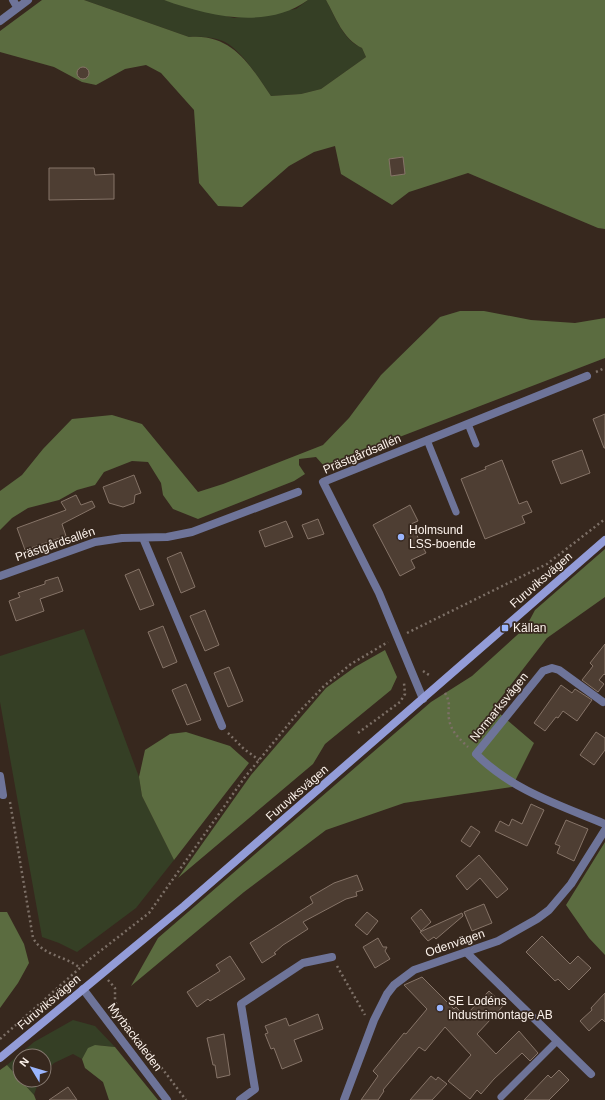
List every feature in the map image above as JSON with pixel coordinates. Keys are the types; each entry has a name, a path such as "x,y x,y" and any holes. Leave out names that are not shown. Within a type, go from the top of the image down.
{"main road":[{"name":"Furuviksvägen","path":"0,1058 184,906 605,540"}],"street":[{"path":"0,20 15,4 28,0"},
{"name":"Prästgårdsallén","path":"423,699 379,593 323,482 587,376"},
{"name":"Prästgårdsallén","path":"0,576 95,542 122,538 167,537 192,532 298,492"},
{"path":"143,538 222,726"},
{"name":"Normarksvägen","path":"602,702 559,670 547,669 543,671 476,754 502,777 528,793 605,824"},
{"path":"0,778 4,795"},
{"name":"Odenvägen","path":"346,1099 374,1020 387,994 394,985 414,970 468,953 498,941 527,926 549,910 571,884 605,830"},
{"path":"468,953 591,1074"},
{"path":"240,1100 255,1089 242,1004 303,964 332,957"},
{"name":"Myrbackaleden","path":"83,989 167,1100"}],"lane":[{"path":"468,424 476,444"},
{"path":"427,440 456,512"},
{"path":"501,1097 557,1041"}],"path":[{"path":"0,1039 90,959 149,913 259,760 324,686 351,664 388,642 547,564 605,519"},
{"path":"388,642 391,649"},
{"path":"358,733 400,702 405,694 401,676"},
{"path":"444,691 450,701 449,721 454,734 476,754"},
{"path":"222,726 244,749 259,760"},
{"path":"4,795 9,797 33,938 38,947 67,960 80,968"},
{"path":"332,957 365,1015 374,1020"},
{"path":"90,959 115,988 115,1000 118,1010 186,1100"}],"green space":[{"path":"42,0 84,0 189,37 204,37 217,40 238,53 255,73 271,96 301,94 321,89 366,57 362,48 355,44 345,34 326,0 605,0 605,229 598,228 468,173 409,192 392,205 341,174 335,146 314,152 289,166 242,207 218,206 199,183 194,110 161,73 146,65 125,69 96,85 82,82 54,67 0,52 0,31"},
{"path":"84,0 164,0 234,18 296,9 308,0 326,0 345,34 350,40 362,48 366,57 321,89 301,94 271,96 245,59 225,42 207,37 189,37"},
{"path":"164,0 308,0 292,9 274,15 237,17 199,11"},
{"path":"460,311 484,311 531,320 575,323 605,318 605,358 324,466 316,457 299,459 299,465 305,474 294,481 198,519 173,509 163,495 161,483 148,462 132,461 104,472 95,485 77,490 59,500 28,508 12,518 0,530 0,491 22,475 43,449 72,419 112,415 142,424 198,492 223,484 323,445 349,418 381,375 440,317"},
{"path":"605,549 605,597 547,638 493,708 534,743 512,787 404,803 326,830 244,892 131,986 158,938 431,702 472,676 526,627 535,610"},
{"path":"84,629 139,777 142,796 174,860 136,908 77,952 42,937 0,702 0,656"},
{"path":"385,650 397,677 391,690 325,744 313,764 178,878 251,775 326,688 355,667"},
{"path":"186,732 230,746 249,763 174,860 142,796 139,777 145,750 170,734"},
{"path":"605,842 605,955 589,938 566,905"},
{"path":"0,912 7,912 24,944 29,963 18,983 0,1008"},
{"path":"73,1020 95,1026 115,1047 99,1045 92,1047 82,1059 73,1054 52,1065 52,1048 27,1048 34,1042"},
{"path":"95,1045 115,1047 158,1100 109,1100 103,1082 85,1068 82,1059 88,1048"},
{"path":"12,1061 12,1070 7,1065"},
{"path":"7,1065 12,1071 12,1088 28,1088 36,1100 0,1100 0,1070"},
{"path":"27,1088 36,1088 34,1095"}],"building":[{"path":"81,67 85,67 89,73 85,79 81,79 77,75 77,71"},
{"path":"403,157 405,174 391,176 389,159"},
{"path":"49,168 94,168 95,175 114,174 114,199 49,200"},
{"path":"605,414 605,448 604,448 593,419"},
{"path":"582,450 590,473 561,484 552,461"},
{"path":"502,460 519,504 527,501 532,512 522,516 525,523 485,539 461,479 486,469 485,467"},
{"path":"134,475 141,493 135,495 134,503 123,507 109,503 103,487"},
{"path":"76,495 81,505 92,501 95,507 62,524 66,536 25,550 17,528 66,510 61,502"},
{"name":"Holmsund LSS-boende","path":"410,505 418,521 411,524 426,553 411,560 415,568 400,576 373,525"},
{"path":"318,519 324,534 308,539 302,525"},
{"path":"286,521 293,537 265,547 259,531"},
{"path":"181,552 195,587 181,593 167,558"},
{"path":"139,569 154,605 140,610 125,575"},
{"path":"58,577 63,591 40,599 44,611 16,621 9,601 20,597 18,593 45,584 45,581"},
{"path":"205,610 219,645 205,651 190,616"},
{"path":"163,626 177,662 163,668 148,632"},
{"path":"605,644 605,675 604,674 599,680 604,684 598,692 582,680 593,666 590,663"},
{"path":"229,667 243,701 228,707 214,673"},
{"path":"186,684 201,720 187,725 172,690"},
{"path":"561,685 572,693 575,689 592,700 577,721 563,711 545,731 534,723"},
{"path":"596,732 605,738 605,750 594,765 580,755"},
{"path":"531,804 544,810 527,846 495,831 500,821 509,826 512,819 522,824"},
{"path":"566,820 588,829 574,861 557,853 560,846 555,844"},
{"path":"471,826 480,832 470,847 461,841"},
{"path":"479,855 508,889 497,898 480,878 467,890 456,876"},
{"path":"357,875 363,890 356,892 357,896 346,899 303,922 308,929 283,945 274,953 276,954 262,963 250,943 313,903 310,897 334,883"},
{"path":"484,904 492,923 472,931 464,912"},
{"path":"421,909 431,922 421,931 411,918"},
{"path":"367,912 378,921 367,935 355,925"},
{"path":"462,913 463,916 436,939 434,937 428,941 420,932"},
{"path":"542,936 570,964 578,956 591,968 569,990 558,979 555,981 526,952"},
{"path":"378,938 383,947 387,947 385,951 390,959 375,968 363,947"},
{"path":"230,956 245,979 210,1001 208,999 197,1007 187,992 220,971 216,965"},
{"path":"422,977 454,1009 456,1007 465,1016 489,991 504,1005 477,1034 496,1054 519,1031 538,1053 530,1061 522,1053 494,1079 481,1094 477,1090 470,1099 448,1081 471,1055 445,1027 425,1051 419,1047 383,1090 384,1091 378,1100 361,1100 378,1076 373,1071 404,1033 406,1034 427,1009 404,985"},
{"path":"605,993 605,1022 602,1019 589,1031 580,1021 592,1010 591,1008"},
{"path":"318,1014 323,1029 294,1040 302,1061 282,1069 274,1048 271,1049 265,1034 268,1033 265,1026 286,1018 289,1026"},
{"path":"224,1034 230,1075 217,1078 215,1065 213,1065 207,1038"},
{"path":"559,1070 569,1080 549,1100 524,1100 548,1075 551,1078"},
{"path":"431,1076 436,1080 438,1077 447,1084 432,1100 410,1100"},
{"path":"68,1087 77,1100 49,1100"}],"place":[{"name":"Holmsund LSS-boende","path":"401,537"},
{"name":"Källan","path":"505,628"},
{"name":"SE Lodéns Industrimontage AB","path":"440,1008"}]}
